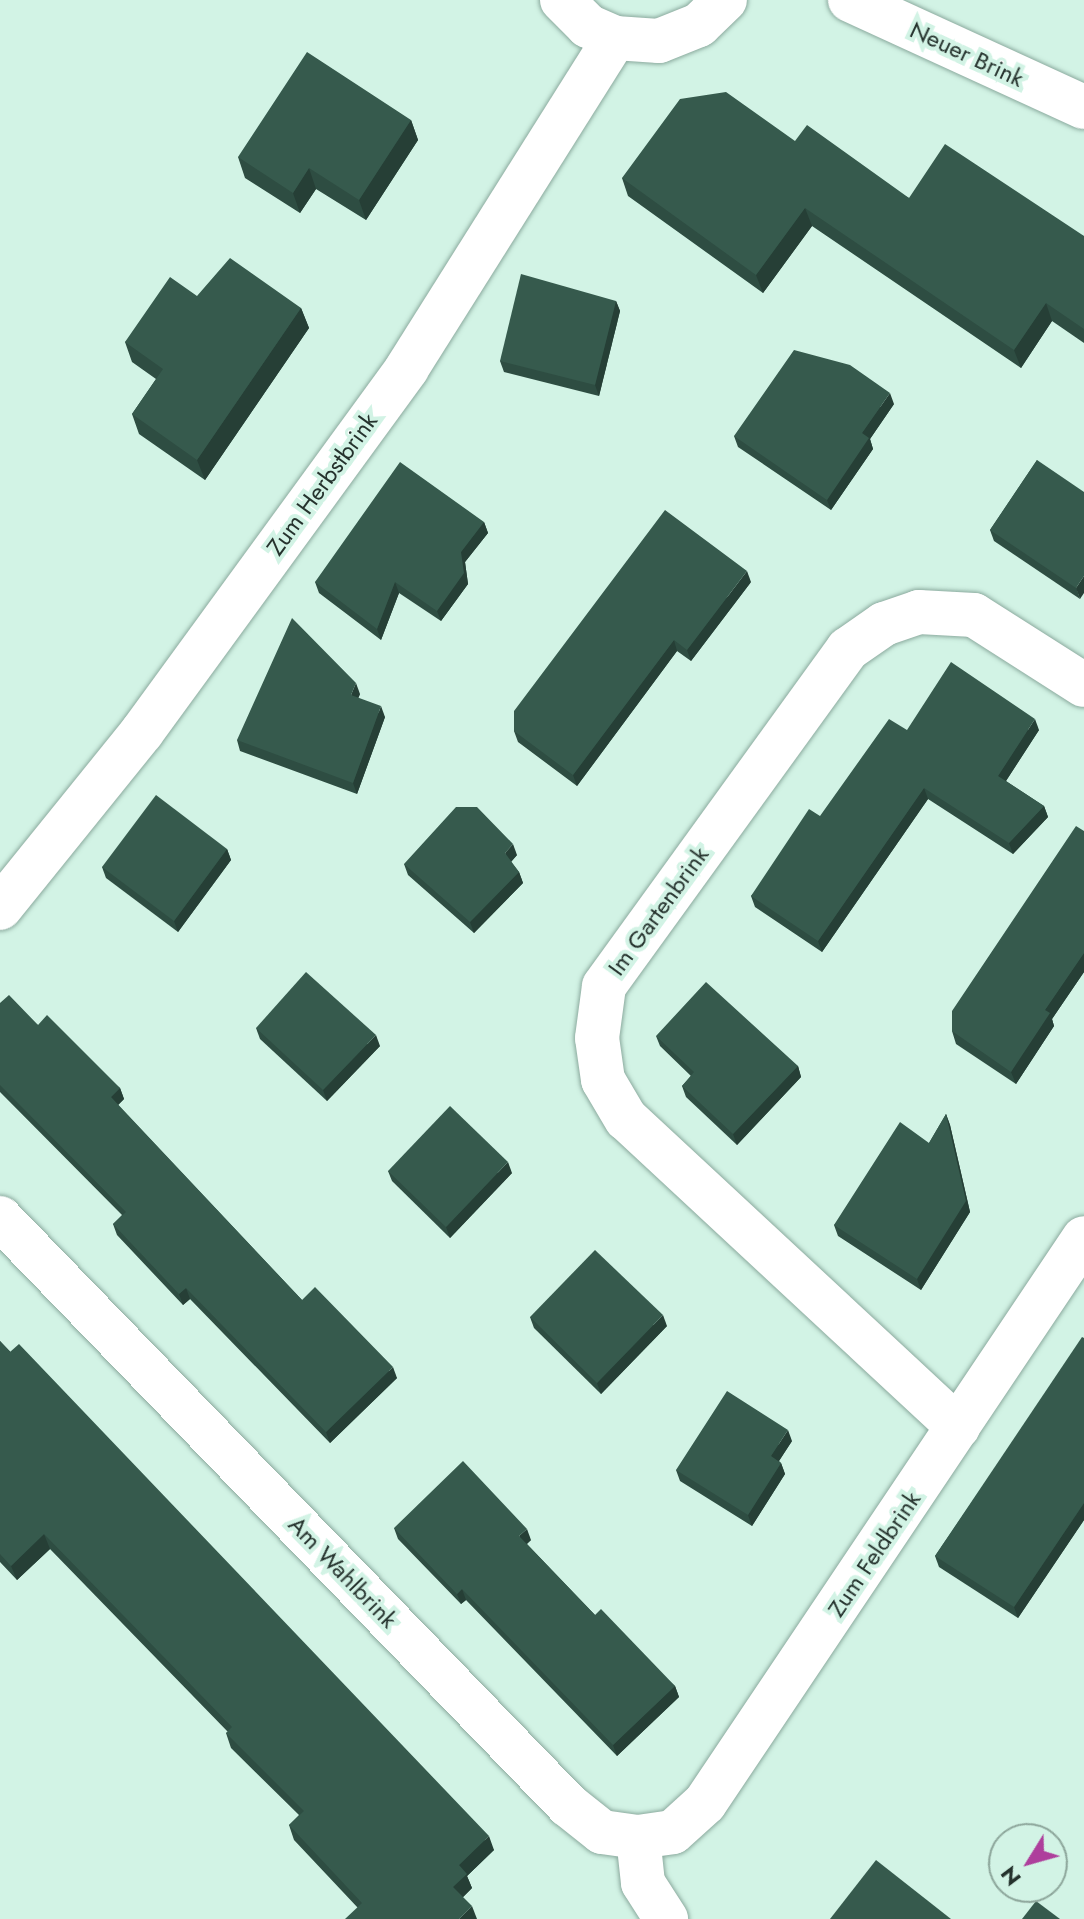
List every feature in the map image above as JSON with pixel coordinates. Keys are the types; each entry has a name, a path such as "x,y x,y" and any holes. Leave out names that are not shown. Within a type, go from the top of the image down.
{"street":[{"path":"562,0 588,26 615,38 659,41 699,25 725,0"},
{"name":"Neuer Brink","path":"850,0 1084,107"},
{"name":"Zum Herbstbrink","path":"0,908 142,732 407,368 615,38"},
{"name":"Im Gartenbrink","path":"958,1427 626,1119 603,1080 597,1038 604,986 848,649 884,624 919,612 974,615 1084,685"},
{"name":"Am Wahlbrink","path":"0,1218 568,1805 602,1832 638,1837"},
{"name":"Zum Feldbrink","path":"638,1837 673,1832 705,1803 1084,1238"},
{"path":"638,1837 643,1883 666,1919"}],"building":[{"path":"307,52 411,120 359,200 309,168 293,193 238,157"},
{"path":"726,92 795,141 807,125 909,198 945,144 1084,236 1084,329 1046,303 1014,350 805,208 756,275 622,178 680,99"},
{"path":"230,258 301,308 197,460 132,414 163,369 125,342 170,277 197,296"},
{"path":"521,274 616,301 595,385 500,361"},
{"path":"794,350 850,365 890,393 862,433 869,438 827,500 734,436"},
{"path":"1037,460 1084,492 1084,576 1076,588 990,530"},
{"path":"400,462 484,522 461,552 464,573 437,611 395,582 377,629 315,582"},
{"path":"665,510 747,571 687,650 674,640 573,775 514,731 514,711"},
{"path":"292,618 356,683 351,695 381,706 353,783 237,740"},
{"path":"951,662 1035,719 998,776 1044,806 1009,843 924,788 818,941 751,896 809,809 820,816 889,719 907,730"},
{"path":"156,795 227,849 174,921 102,867"},
{"path":"456,807 477,807 513,844 505,853 519,872 470,922 404,864"},
{"path":"1076,826 1084,831 1084,953 1045,1010 1050,1013 1011,1072 952,1031 952,1011"},
{"path":"306,972 376,1035 323,1090 256,1028"},
{"path":"706,982 798,1066 733,1134 682,1086 694,1072 656,1036"},
{"path":"9,995 38,1025 47,1015 120,1088 111,1097 302,1300 315,1287 393,1367 326,1432 186,1288 179,1294 113,1224 126,1212 0,1085 0,1003"},
{"path":"450,1106 508,1162 446,1227 388,1171"},
{"path":"946,1114 966,1201 917,1279 834,1225 900,1122 929,1143"},
{"path":"595,1250 663,1315 597,1383 530,1317"},
{"path":"1082,1337 1084,1503 1014,1607 935,1556"},
{"path":"0,1341 10,1352 19,1344 489,1836 459,1865 467,1874 453,1887 472,1906 459,1919 345,1919 362,1903 289,1825 304,1811 226,1733 232,1727 44,1534 11,1566 0,1554"},
{"path":"727,1391 788,1430 771,1456 781,1463 748,1515 676,1470"},
{"path":"463,1461 527,1529 519,1536 595,1615 601,1609 675,1686 613,1745 462,1589 457,1594 394,1528"},
{"path":"876,1860 951,1919 830,1919"},
{"path":"1034,1903 1039,1903 1060,1919 1022,1919"}]}
